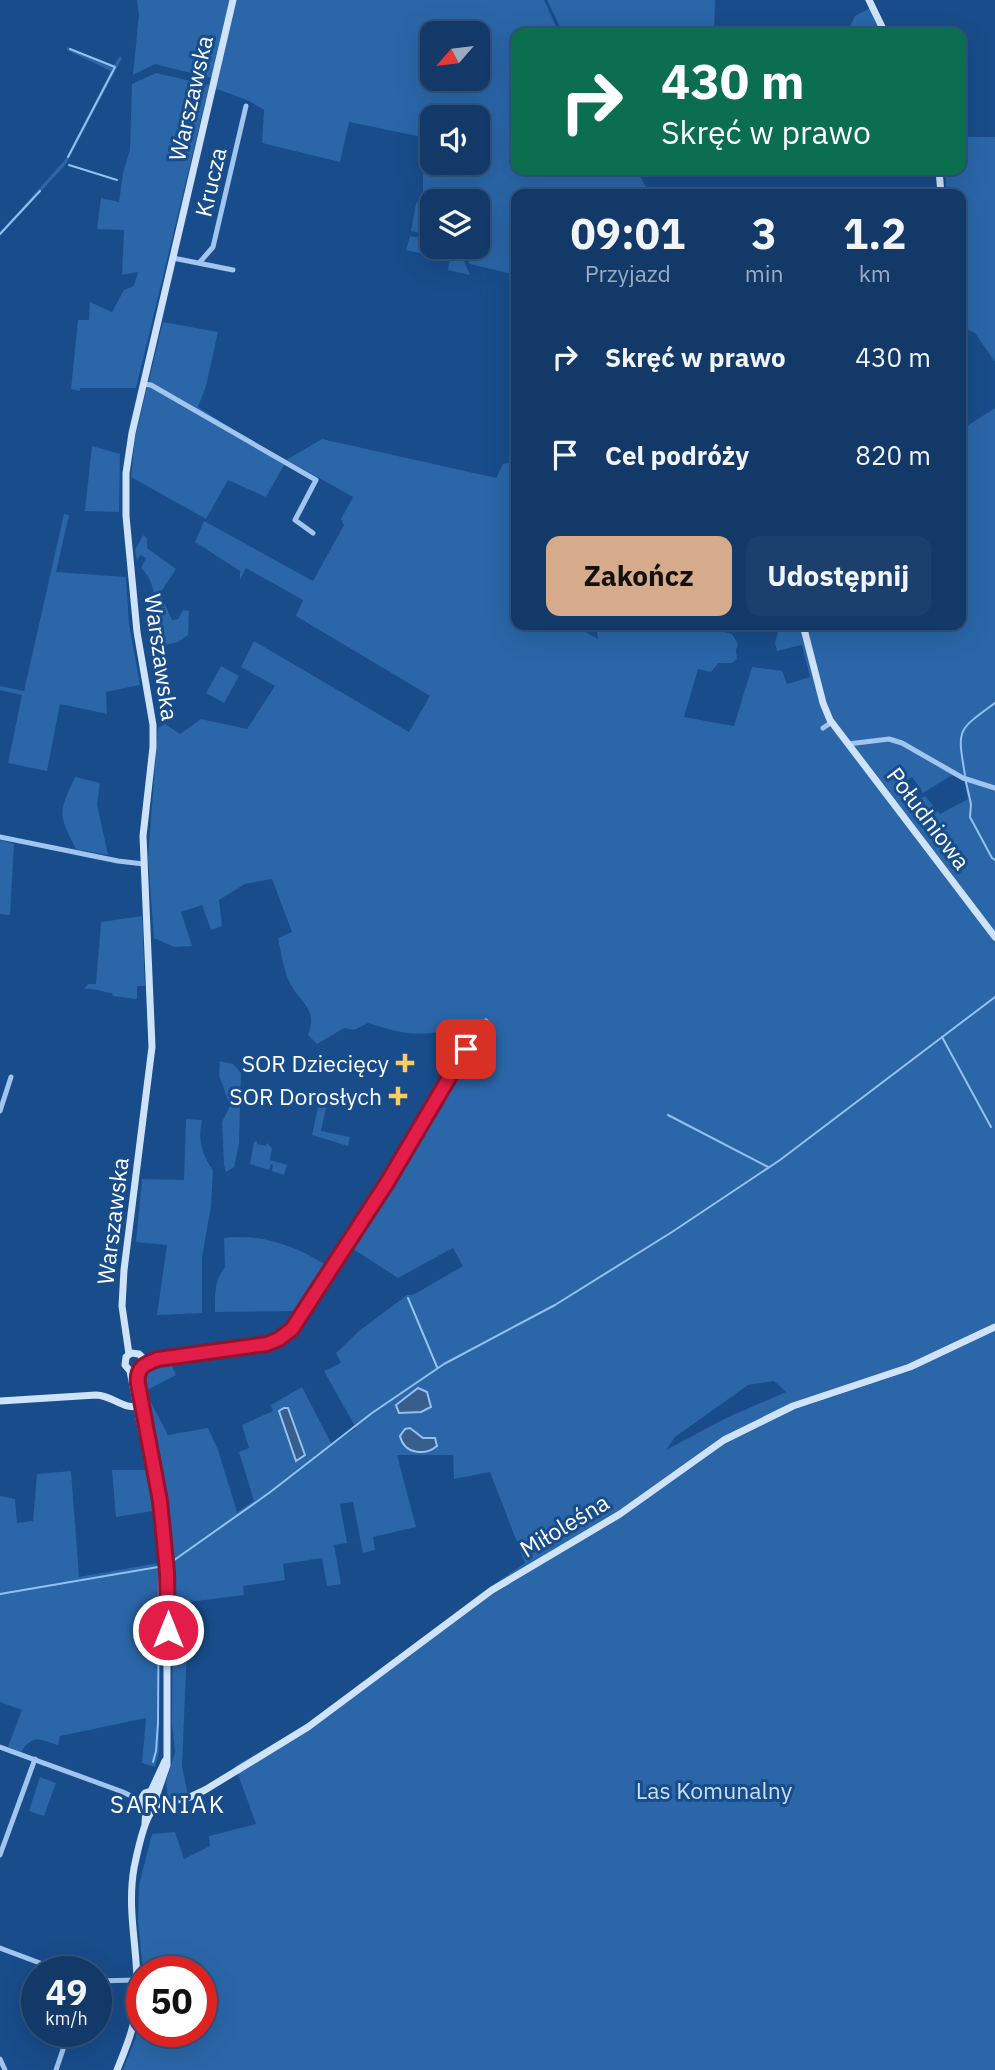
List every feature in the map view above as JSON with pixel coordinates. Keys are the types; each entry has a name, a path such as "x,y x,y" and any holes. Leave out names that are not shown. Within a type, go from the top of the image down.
{"main road":[{"name":"Warszawska","path":"134,1371 125,1362 132,1353 124,1328 122,1306 124,1270 152,1047 144,821 152,760 153,725 135,623 125,492 128,455 143,384 233,0"},
{"path":"869,0 883,28"},
{"name":"Południowa","path":"804,630 823,703 832,722 995,937"},
{"name":"Miłoleśna","path":"151,1800 177,1800 205,1790 308,1727 492,1590 620,1514 724,1440 793,1406 910,1367 995,1327"},
{"path":"132,1353 144,1361 134,1371 142,1433 159,1487 168,1580 166,1775 151,1800 131,1889 135,1956"},
{"path":"0,1401 98,1395 108,1397 125,1407 139,1407"},
{"path":"117,2070 126,2046"}],"street":[{"name":"Krucza","path":"200,262 213,247 246,106"},
{"path":"173,258 233,270"},
{"path":"143,384 150,385 316,480 295,520 313,533"},
{"path":"823,728 832,722"},
{"path":"848,744 889,739 902,743 963,778 995,788"},
{"path":"0,837 144,864"},
{"path":"144,1361 257,1346 279,1339 292,1329 388,1181 461,1056 486,1021"},
{"path":"0,1111 11,1077"},
{"path":"0,1747 151,1800"},
{"path":"0,1855 35,1759"},
{"path":"0,1948 21,1956"},
{"path":"55,2070 63,2047"},
{"path":"0,2059 5,2070"}],"green space":[{"path":"137,0 544,0 557,28 511,28 511,175 640,175 647,189 511,189 511,274 470,264 468,259 490,259 490,189 423,189 423,175 490,175 490,105 420,105 420,137 349,122 340,162 262,143 264,110 249,101 209,86 136,388 80,388 80,391 71,389 78,320 89,320 90,302 112,312 124,290 134,286 138,272 122,275 124,230 97,229 101,198 119,202 130,150 132,84 156,73 209,85 211,78 155,64 133,75 139,14"},
{"path":"547,0 715,0 714,28 561,28"},
{"path":"874,6 885,28 849,28 855,16"},
{"path":"67,47 114,65 120,56 122,58 66,164 0,236 0,232 65,160 111,71 67,50"},
{"path":"966,137 995,137 995,362 975,333 966,328 966,189 947,189 945,175 966,175"},
{"path":"420,197 420,233 411,231 416,204"},
{"path":"410,236 420,238 420,253 406,250"},
{"path":"446,259 463,259 470,275 448,270 450,260"},
{"name":"Las Komunalny","path":"163,322 218,332 206,386 198,407 255,444 286,460 322,439 496,478 503,464 511,462 511,630 586,630 598,639 597,630 714,630 732,634 738,644 737,659 732,663 718,663 711,672 698,669 684,717 734,726 752,667 782,671 787,684 810,677 802,645 777,651 775,643 779,630 966,630 966,427 995,408 995,2070 123,2070 132,2047 217,2047 217,1956 141,1956 138,1921 139,1885 152,1834 175,1832 184,1859 210,1846 209,1836 256,1824 235,1766 311,1722 481,1593 525,1563 490,1472 454,1479 453,1455 397,1455 416,1527 373,1537 375,1550 363,1553 353,1502 340,1504 347,1543 334,1545 341,1584 327,1586 322,1558 283,1564 285,1580 243,1586 244,1595 189,1602 182,1766 189,1800 169,1807 166,1782 175,1752 172,1724 173,1622 168,1520 158,1448 148,1422 151,1419 147,1395 168,1435 208,1428 218,1450 237,1512 254,1501 239,1452 249,1448 242,1425 273,1411 271,1405 302,1387 332,1445 356,1428 324,1371 341,1363 336,1353 359,1331 407,1295 413,1295 463,1266 453,1248 398,1278 350,1247 465,1056 448,1030 426,1034 407,1033 368,1023 354,1030 344,1028 317,1044 308,1035 311,1026 309,1012 293,989 284,965 278,938 292,932 272,879 245,884 219,900 222,926 211,930 202,905 181,912 192,946 174,947 154,938 148,858 158,728 165,724 180,734 201,719 247,729 275,686 241,667 254,641 409,732 430,696 296,616 303,600 246,568 240,580 240,571 195,542 204,521 313,581 344,525 341,519 353,497 287,460 266,497 228,480 206,519 131,477 135,437","holes":["952,775 964,781 968,799 940,814 925,796 920,799 920,808 913,812 896,788 912,777 923,793","774,1381 786,1392 726,1418 666,1450 675,1437 748,1385"]},
{"path":"92,446 120,454 119,512 85,511"},
{"path":"64,514 69,515 56,572 126,577 129,624 140,685 106,692 107,714 60,704 47,771 8,763 22,695 0,690 0,686 24,691"},
{"path":"143,535 147,539 147,548 176,569 160,593 172,620 178,619 183,610 189,611 188,635 178,642 156,647 152,584 141,568 146,558 140,555 137,561 135,550"},
{"path":"221,666 239,676 224,703 206,693"},
{"path":"75,777 100,783 97,804 108,855 76,849 66,828 63,807"},
{"path":"0,840 14,844 10,915 0,914"},
{"path":"142,916 145,986 137,986 137,999 84,989 88,984 96,984 101,922"},
{"path":"220,1061 233,1064 241,1073 239,1144 234,1167 226,1172 222,1122 230,1106 219,1075"},
{"path":"322,1100 327,1103 321,1131 350,1137 348,1146 312,1135 319,1102"},
{"path":"186,1119 202,1120 202,1146 213,1170 211,1206 202,1257 202,1313 157,1315 167,1245 136,1242 142,1179 184,1180"},
{"path":"257,1141 257,1144 266,1146 267,1143 272,1148 270,1160 287,1165 284,1175 272,1171 271,1164 269,1170 250,1164 254,1142"},
{"path":"224,1238 252,1238 280,1243 330,1268 301,1314 295,1311 215,1312 217,1283 225,1267"},
{"path":"170,1361 176,1375 147,1390 147,1394 144,1376 154,1364"},
{"path":"112,1470 148,1470 153,1511 116,1517"},
{"path":"71,1471 79,1577 158,1563 159,1752 155,1767 142,1763 146,1718 60,1736 58,1745 37,1739 29,1742 21,1752 8,1747 22,1710 0,1702 0,1496 15,1499 17,1523 33,1521 37,1474"},
{"path":"40,1777 56,1783 44,1816 29,1811"}],"shaded area":[{"path":"418,1388 427,1392 431,1407 421,1412 399,1413 396,1405"},
{"path":"288,1408 305,1455 296,1461 279,1411"},
{"path":"410,1428 423,1438 435,1438 437,1446 421,1452 410,1450 400,1436 405,1429"}],"waterway":[{"path":"68,157 115,67 70,49"},
{"path":"69,165 117,180"},
{"path":"0,234 40,191"},
{"path":"965,775 961,748 963,732 973,719 995,703"},
{"path":"966,782 971,804 970,817 995,860"},
{"path":"170,1563 269,1493 372,1413 444,1364 555,1305 780,1160 995,997"},
{"path":"942,1037 991,1127"},
{"path":"668,1115 768,1167"},
{"path":"408,1298 437,1367"},
{"path":"0,1594 158,1567"},
{"path":"153,1762 158,1723 159,1575"}],"place":[{"name":"SOR Dziecięcy","path":"405,1063"},
{"name":"SOR Dorosłych","path":"398,1096"}],"district":[{"name":"SARNIAK","path":"168,1804"}],"route":[{"path":"168,1630 169,1603 160,1501 144,1420 138,1371 144,1363 158,1359 267,1344 292,1329 388,1181 466,1049"}]}
